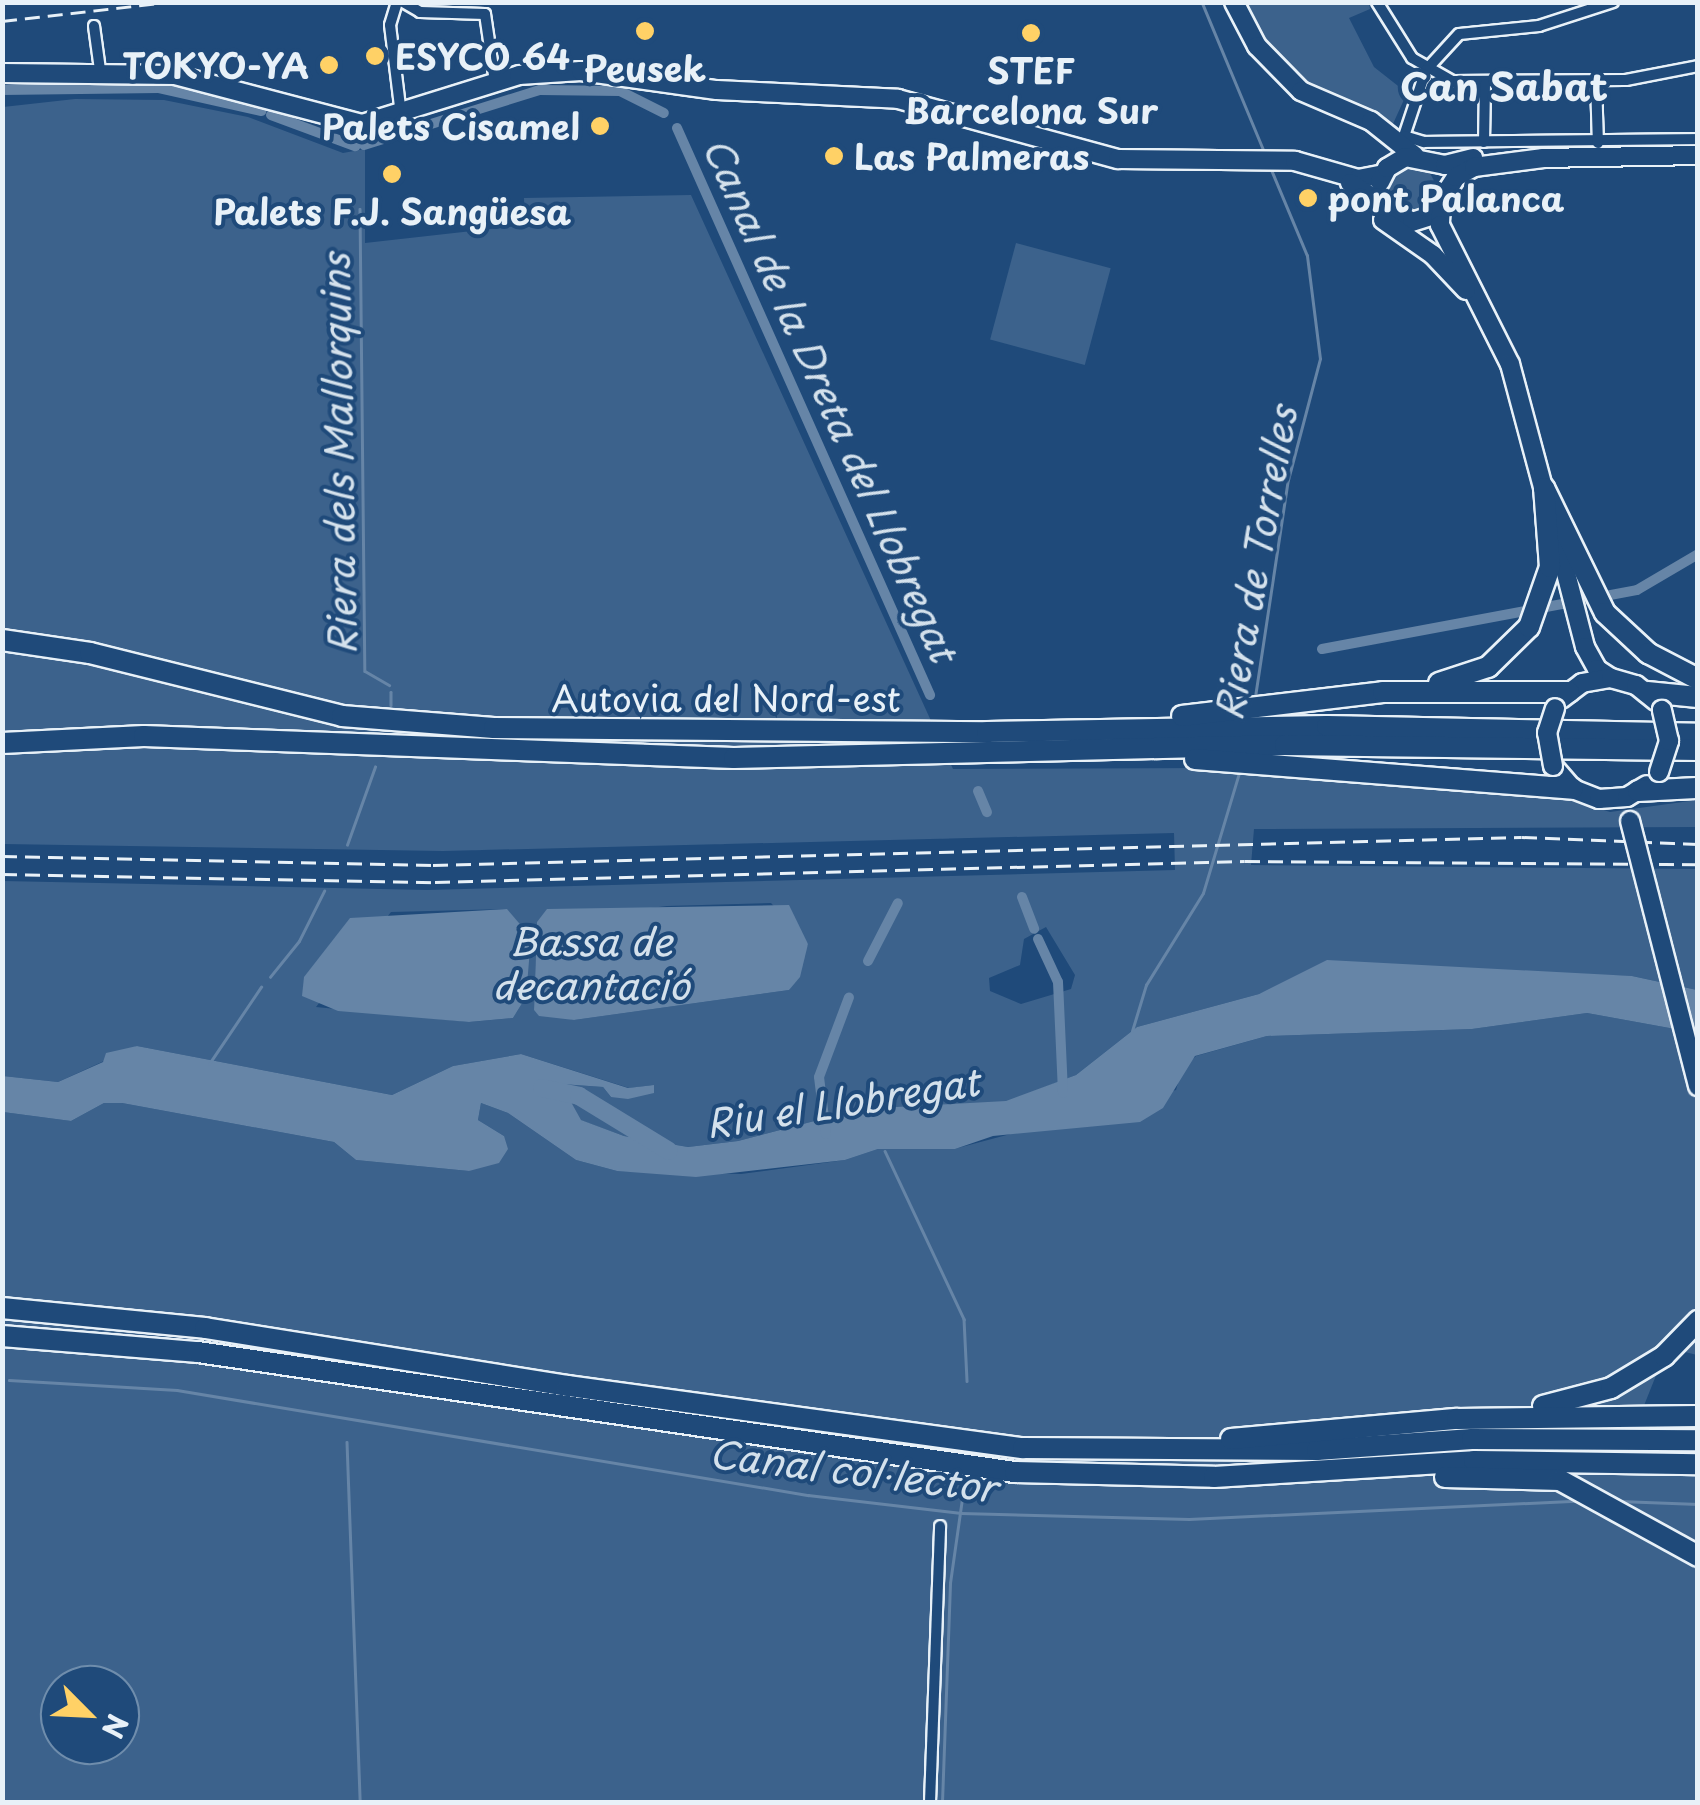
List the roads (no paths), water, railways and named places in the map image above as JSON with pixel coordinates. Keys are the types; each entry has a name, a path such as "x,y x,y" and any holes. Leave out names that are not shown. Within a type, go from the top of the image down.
{"highway":[{"path":"1544,488 1575,575 1623,632 1698,680"},
{"path":"1266,735 1383,692 1462,678 1512,650 1535,616 1546,583 1544,488"},
{"name":"Autovia del Nord-est","path":"2,640 90,653 284,704 401,722 650,732 1073,729 1221,736 1698,734"},
{"path":"1383,692 1567,695"},
{"path":"1648,692 1698,698"},
{"path":"1221,736 1266,735 1572,788"},
{"name":"Autovia del Nord-est","path":"1266,735 1698,750"},
{"name":"Autovia del Nord-est","path":"2,744 162,736 734,758 1135,750 1221,736"},
{"path":"1638,791 1698,788"},
{"path":"2,1308 205,1328 873,1430 1022,1448 1316,1450 1472,1439 1698,1440"},
{"path":"1155,1450 1457,1420 1583,1399 1611,1388 1664,1356 1698,1321"},
{"path":"2,1336 198,1352 1016,1472 1131,1477 1474,1462 1698,1464"},
{"path":"1457,1420 1698,1416"},
{"path":"1298,1472 1364,1480 1511,1474 1560,1480 1631,1514 1698,1556"}],"main road":[{"path":"1234,2 1257,46 1301,91 1371,120 1415,156 1434,164 1498,153 1698,151"},
{"path":"1234,2 1239,26 1268,68 1316,108 1378,134 1386,170 1382,202"},
{"path":"2,73 100,70 212,82 340,122 401,116 496,82 567,70 717,90 861,94 931,106 1103,157 1302,162 1358,179 1415,156"},
{"path":"1412,222 1443,200 1463,172 1483,166 1698,151"},
{"path":"1302,162 1349,182 1382,202 1392,214 1438,240 1467,280"},
{"path":"1434,164 1443,200 1440,224 1486,313 1522,400 1544,488"},
{"path":"1467,280 1450,209 1460,185 1483,166"},
{"path":"1349,182 1378,216 1433,255 1486,313"},
{"path":"1575,575 1578,619 1585,647 1611,678 1648,692 1662,710 1668,742 1659,772 1638,791 1608,800"},
{"path":"1585,647 1547,740 1553,766 1572,788 1608,800 1630,822"},
{"path":"1567,695 1611,678"},
{"path":"1638,791 1630,822 1698,1086"}],"street":[{"path":"401,116 390,25 400,2 420,12 485,14 496,82"},
{"path":"1377,2 1397,41 1426,70 1485,84 1596,81 1698,66"},
{"path":"1613,2 1562,21 1459,34 1426,70 1402,132 1412,140 1484,142 1598,143 1698,138"},
{"path":"94,26 100,70"},
{"path":"1596,81 1598,143"},
{"path":"1484,142 1485,84"},
{"path":"930,1802 940,1526"}],"water":[{"name":"Bassa de decantació","path":"789,905 808,944 800,977 789,990 574,1020 539,1016 534,1010 537,922 547,909"},
{"path":"507,909 531,937 526,997 513,1018 469,1022 338,1011 302,996 304,977 350,918"},
{"path":"1327,960 1632,976 1697,990 1697,1033 1587,1013 1472,1029 1267,1036 1195,1056 1163,1108 1140,1122 993,1136 955,1149 878,1149 845,1160 696,1177 617,1171 576,1160 508,1113 481,1103 478,1120 504,1136 508,1149 499,1163 469,1171 356,1160 334,1142 122,1103 104,1103 71,1121 3,1112 3,1076 58,1082 103,1062 106,1053 137,1046 392,1095 453,1066 521,1054 628,1088 654,1085 654,1093 628,1099 611,1097 603,1087 561,1084 581,1120 624,1136 688,1147 738,1141 860,1109 1006,1101 1076,1075 1137,1027 1259,994"}],"waterway":[{"name":"Riera de Torrelles","path":"1202,2 1265,153"},
{"name":"Canal de la Dreta del Llobregat","path":"2,90 159,88 261,111"},
{"name":"Canal de la Dreta del Llobregat","path":"364,145 540,90 620,91 664,113"},
{"name":"Canal de la Dreta del Llobregat","path":"271,115 355,146"},
{"name":"Canal de la Dreta del Llobregat","path":"677,128 930,695"},
{"name":"Riera de Torrelles","path":"1255,697 1288,480 1320,359 1307,256 1271,170"},
{"name":"Riera dels Mallorquins","path":"360,209 365,671 389,685"},
{"path":"1322,649 1637,590 1698,554"},
{"name":"Riera dels Mallorquins","path":"391,692 391,705"},
{"name":"Riera dels Mallorquins","path":"347,845 375,767"},
{"name":"Riera de Torrelles","path":"1132,1031 1146,985 1203,893 1239,773"},
{"name":"Canal de la Dreta del Llobregat","path":"978,791 987,812"},
{"name":"Riera dels Mallorquins","path":"270,977 299,941 324,891"},
{"name":"Canal de la Dreta del Llobregat","path":"1022,897 1034,929"},
{"name":"Canal de la Dreta del Llobregat","path":"868,961 898,903"},
{"name":"Canal de la Dreta del Llobregat","path":"1038,939 1058,982 1063,1093"},
{"name":"Riera dels Mallorquins","path":"209,1064 261,987"},
{"name":"Canal de la Dreta del Llobregat","path":"826,1134 819,1077 849,997"},
{"name":"Riu el Llobregat","path":"542,1088 579,1096 669,1151"},
{"path":"885,1151 964,1319 967,1381"},
{"name":"Canal col·lector","path":"9,1380 177,1390 808,1495 961,1513 1189,1519 1576,1501"},
{"path":"347,1442 360,1802"},
{"path":"942,1802 950,1583 962,1499"},
{"name":"Canal col·lector","path":"1619,1501 1698,1504"}],"railway":[{"path":"2,21 170,2"},
{"path":"2,856 433,865 1522,837 1698,844"},
{"path":"2,874 435,882 1245,861 1698,864"}],"place":[{"name":"Peusek","path":"645,31"},
{"name":"STEF Barcelona Sur","path":"1031,33"},
{"name":"ESYCO 64","path":"375,56"},
{"name":"TOKYO-YA","path":"329,65"},
{"name":"Palets Cisamel","path":"600,126"},
{"name":"Las Palmeras","path":"834,156"},
{"name":"Palets F.J. Sangüesa","path":"392,174"},
{"name":"pont Palanca","path":"1308,198"}],"district":[{"name":"Can Sabat","path":"1504,86"}]}
